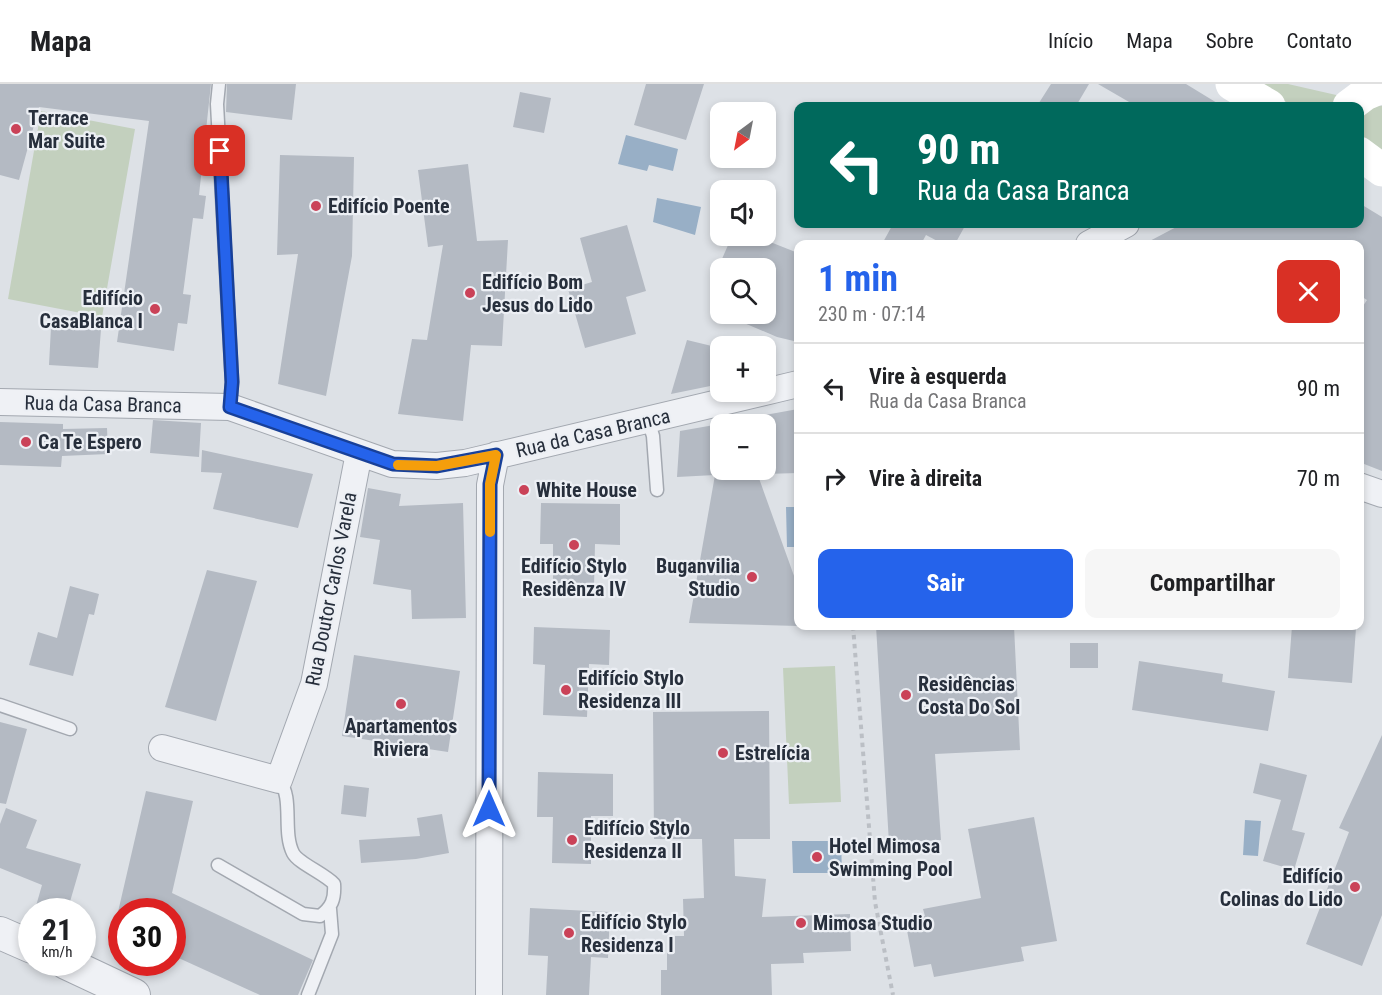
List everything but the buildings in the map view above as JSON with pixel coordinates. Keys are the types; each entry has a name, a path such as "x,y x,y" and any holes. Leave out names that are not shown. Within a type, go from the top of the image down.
{"main road":[{"path":"1233,84 1262,102"},
{"path":"1354,102 1374,87"},
{"path":"1364,157 1382,170"},
{"path":"1364,166 1382,177"}],"street":[{"path":"1096,240 1119,228"},
{"name":"Rua da Casa Branca","path":"0,402 230,407 247,411 359,453 393,464 412,467 465,463 794,385"},
{"name":"Rua Doutor Carlos Varela","path":"279,780 315,684 359,453"},
{"path":"489,995 490,484 496,455"},
{"path":"1364,488 1382,494"},
{"path":"162,747 279,780"},
{"path":"0,933 18,941"},
{"path":"94,976 134,995"}],"lane":[{"path":"219,84 217,104 232,382 230,407"},
{"path":"648,420 653,436 657,490"},
{"path":"0,705 70,729"},
{"path":"279,780 285,787 286,836 294,856 325,874 334,884 335,895 330,909 332,934 308,995"},
{"path":"218,865 303,914 320,916 330,909"}],"path":[{"path":"853,630 875,902 893,995"}],"green space":[{"path":"1256,84 1288,84 1345,97 1343,102 1286,102"},
{"path":"1369,104 1382,106 1382,161 1364,149 1364,108"},
{"path":"41,111 135,129 102,317 8,299"},
{"path":"835,666 841,802 789,804 783,668"}],"water":[{"path":"626,135 678,149 673,171 649,165 647,171 618,164"},
{"path":"657,198 701,207 695,235 653,222"},
{"path":"786,507 794,507 794,547 787,547"},
{"path":"1245,820 1261,821 1258,856 1243,855"},
{"name":"Hotel Mimosa Swimming Pool","path":"792,841 841,841 842,873 793,873"}],"slow traffic":[{"path":"398,465 437,466 465,463 496,455 490,484 490,532"}],"place":[{"name":"Terrace Mar Suite","path":"16,129"},
{"name":"Edifício Poente","path":"316,206"},
{"name":"Edifício Bom Jesus do Lido","path":"470,293"},
{"name":"Edifício CasaBlanca I","path":"155,309"},
{"name":"Ca Te Espero","path":"26,442"},
{"name":"White House","path":"524,490"},
{"name":"Edifício Stylo Residênza IV","path":"574,545"},
{"name":"Buganvilia Studio","path":"752,577"},
{"name":"Edifício Stylo Residenza III","path":"566,690"},
{"name":"Residências Costa Do Sol","path":"906,695"},
{"name":"Apartamentos Riviera","path":"401,704"},
{"name":"Estrelícia","path":"723,753"},
{"name":"Edifício Stylo Residenza II","path":"572,840"},
{"name":"Hotel Mimosa Swimming Pool","path":"817,857"},
{"name":"Edifício Colinas do Lido","path":"1355,887"},
{"name":"Mimosa Studio","path":"801,923"},
{"name":"Edifício Stylo Residenza I","path":"569,933"}],"route":[{"path":"220,151 232,382 230,407 247,411 393,464 412,467 437,466 465,463 496,455 490,484 489,809"}]}
